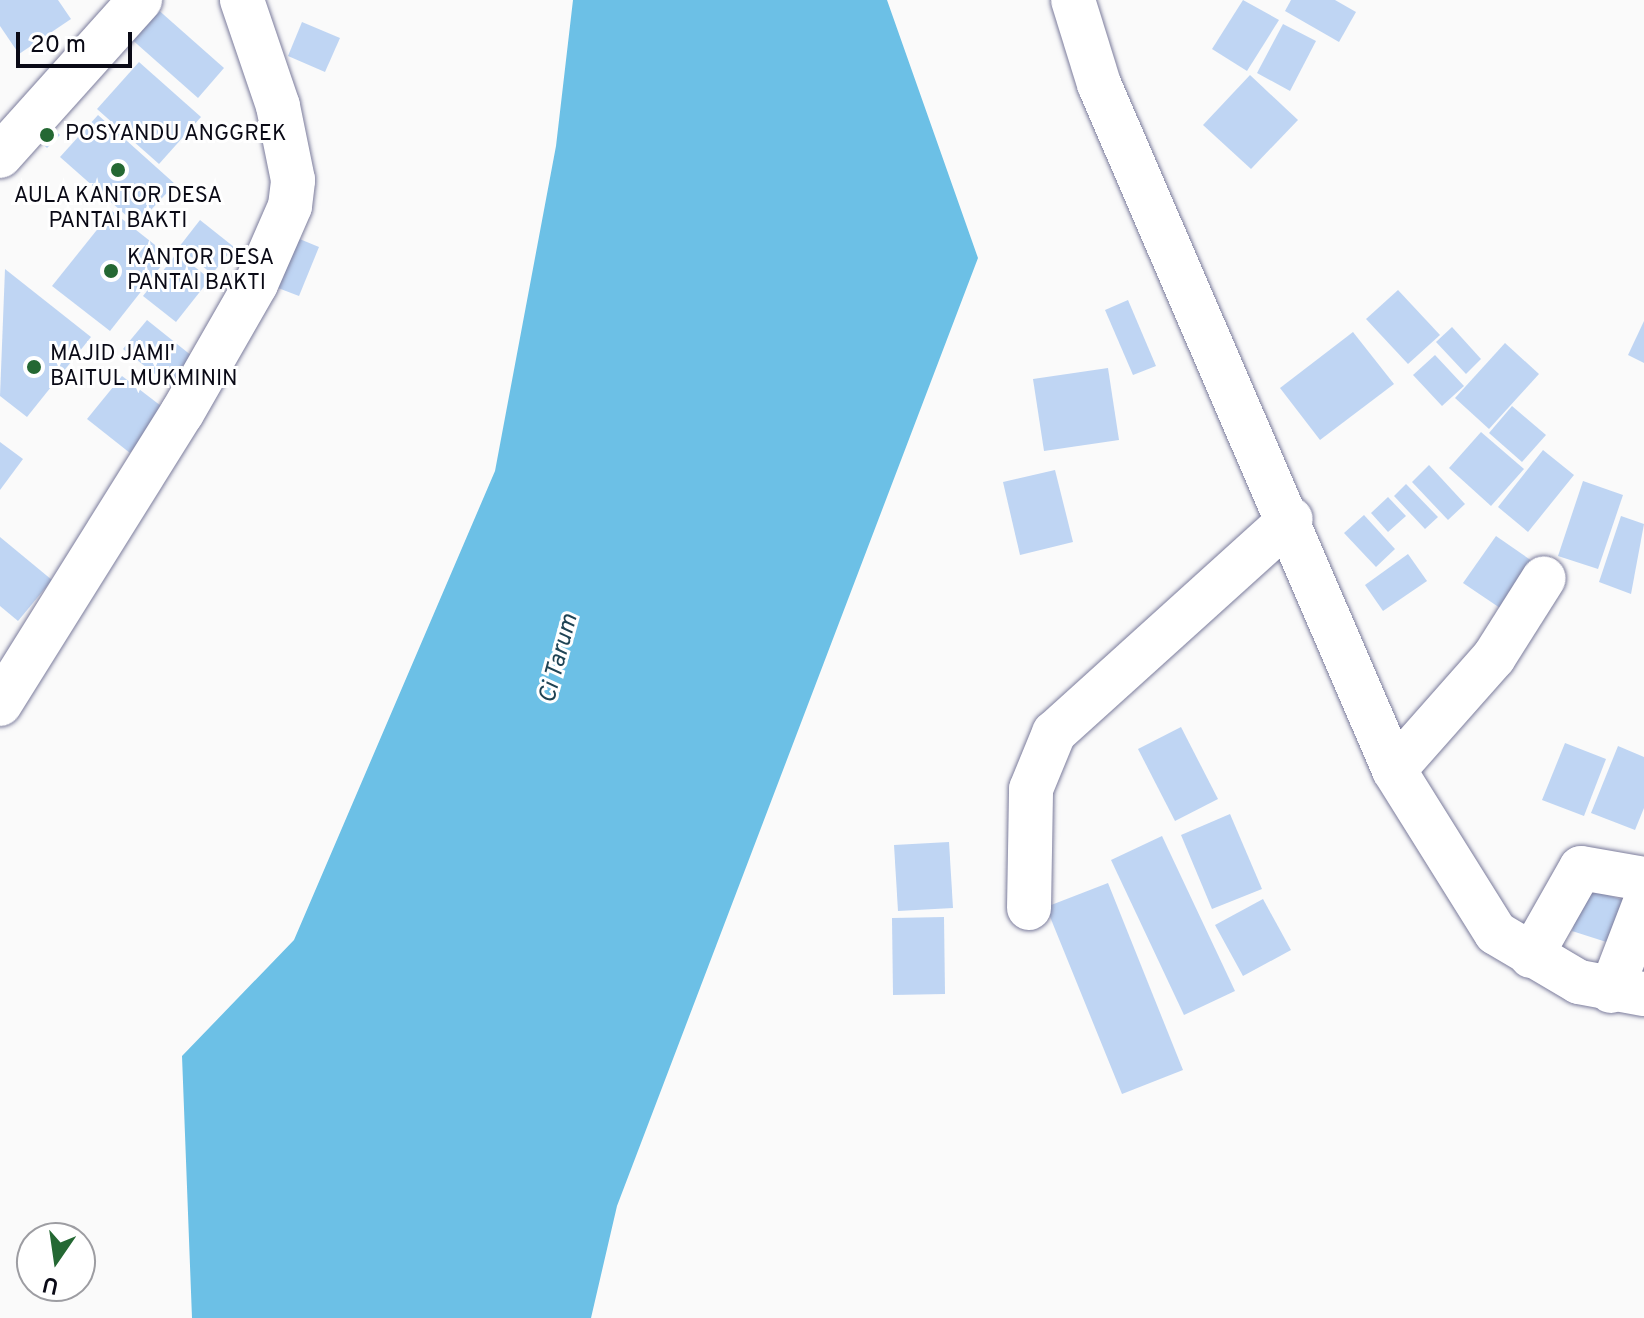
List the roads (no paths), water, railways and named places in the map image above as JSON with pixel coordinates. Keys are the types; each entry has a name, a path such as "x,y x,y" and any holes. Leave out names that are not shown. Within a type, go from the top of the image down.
{"street":[{"path":"0,156 140,0"},
{"path":"0,704 182,413 256,284 290,206 293,180 278,106 242,0"},
{"path":"1073,0 1099,84 1291,519 1394,770 1481,914 1531,956 1627,992 1644,905"},
{"path":"1029,908 1031,789 1054,733 1291,519"},
{"path":"1394,770 1494,657 1544,578"},
{"path":"1531,956 1581,868 1644,879"}],"water":[{"name":"Ci Tarum","path":"573,0 887,0 978,258 617,1206 591,1318 192,1318 182,1056 294,940 495,471 556,146"}],"place":[{"name":"POSYANDU ANGGREK","path":"47,135"},
{"name":"AULA KANTOR DESA PANTAI BAKTI","path":"118,170"},
{"name":"KANTOR DESA PANTAI BAKTI","path":"111,271"},
{"name":"MAJID JAMI' BAITUL MUKMININ","path":"34,367"}]}
